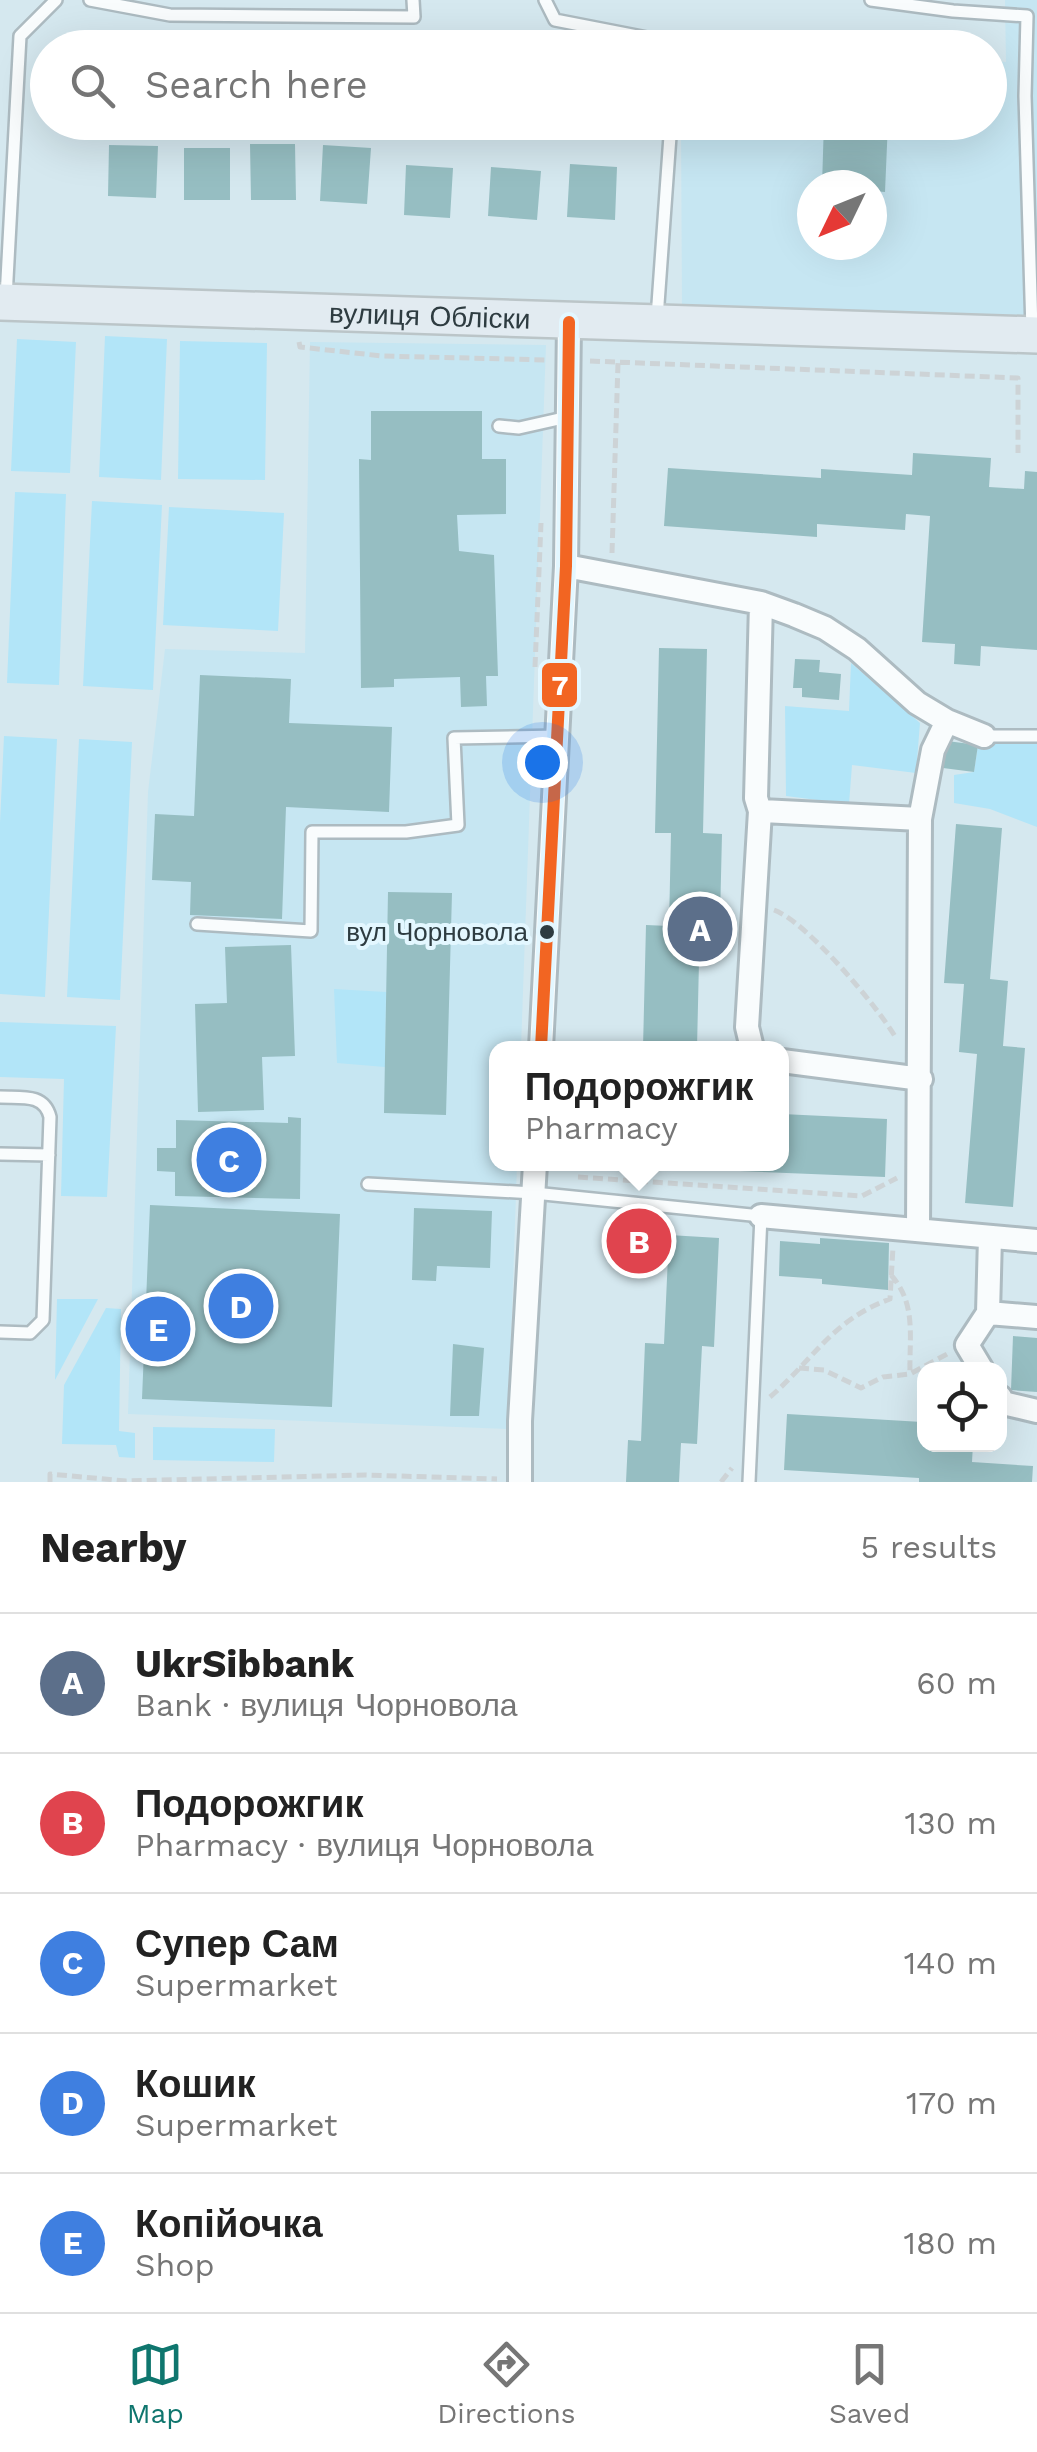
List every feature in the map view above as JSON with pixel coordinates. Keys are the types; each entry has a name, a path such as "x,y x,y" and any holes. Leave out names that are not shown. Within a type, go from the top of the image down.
{"main road":[{"name":"вулиця Обліски","path":"3,302 1034,335"}],"street":[{"path":"541,1041 558,736 577,568 568,418 569,322"},
{"path":"577,568 761,604 825,628 857,649 917,703 984,736"},
{"path":"750,1041 747,1027 760,811 756,798 761,604"},
{"path":"906,1229 921,1079 920,819 933,750 947,721"},
{"path":"760,811 920,819"},
{"path":"789,1062 921,1079"},
{"path":"520,1482 535,1171"},
{"path":"762,1216 1037,1241"},
{"path":"977,1362 967,1346 988,1313 990,1237"},
{"path":"988,1313 1037,1317"},
{"path":"1007,1404 1037,1411"}],"lane":[{"path":"3,302 20,36 56,0"},
{"path":"90,0 170,15 414,17 413,0"},
{"path":"545,0 554,20 606,30"},
{"path":"870,0 1027,16 1025,96 1034,335"},
{"path":"657,324 670,140"},
{"path":"500,426 519,428 568,418"},
{"path":"197,924 311,931 312,832 406,832 458,825 454,738 558,736"},
{"path":"984,736 1037,736"},
{"path":"0,1097 37,1099 45,1104 50,1117 44,1320 30,1333 0,1332"},
{"path":"0,1154 49,1155"},
{"path":"368,1184 534,1194 762,1216 749,1482"}],"path":[{"path":"296,335 300,347 382,356 1018,378 1018,452"},
{"path":"577,568 588,552 614,553 618,363"},
{"path":"755,903 786,914 804,929 886,1022 921,1079"},
{"path":"574,1177 862,1196 899,1177"},
{"path":"752,1412 822,1341 868,1306 890,1299 891,1275 906,1229"},
{"path":"891,1275 902,1287 912,1318 910,1374"},
{"path":"799,1368 824,1370 861,1388 883,1377 910,1374 967,1346"},
{"path":"50,1482 50,1474 126,1481 364,1476 497,1477 497,1482"}],"shaded area":[{"path":"1005,0 1037,0 1037,320 682,307 681,140 1007,140"},
{"path":"105,336 167,339 161,480 99,477"},
{"path":"17,339 76,342 70,473 11,471"},
{"path":"180,341 267,343 265,480 178,479"},
{"path":"310,342 546,345 521,1041 489,1041 489,1171 517,1171 508,1429 128,1414 148,792 165,649 305,653"},
{"path":"15,492 66,494 59,685 7,683"},
{"path":"92,501 162,505 153,690 83,686"},
{"path":"169,507 284,513 278,631 163,625"},
{"path":"851,663 920,723 916,773 852,765 849,804 786,796 785,706 849,711"},
{"path":"4,736 57,739 45,997 0,994"},
{"path":"79,739 132,742 120,1000 67,997"},
{"path":"1037,742 1037,827 990,809 954,803 954,775 974,772 978,745"},
{"path":"334,989 386,992 385,1067 337,1063"},
{"path":"0,1022 116,1026 107,1197 61,1196 64,1079 0,1077"},
{"path":"57,1299 98,1299 55,1380"},
{"path":"106,1308 121,1309 119,1431 135,1433 135,1458 119,1457 116,1445 62,1444 64,1385"},
{"path":"153,1427 275,1429 274,1462 153,1460"}],"building":[{"path":"823,140 887,140 886,170 822,170"},
{"path":"250,144 295,144 296,200 251,200"},
{"path":"109,145 158,146 156,198 108,196"},
{"path":"323,145 371,148 367,204 320,201"},
{"path":"184,148 230,148 230,200 184,200"},
{"path":"570,164 617,167 615,220 567,217"},
{"path":"406,165 453,168 450,218 404,215"},
{"path":"491,167 541,171 537,220 488,216"},
{"path":"371,411 482,411 482,459 506,459 506,514 457,515 459,551 494,555 498,676 486,676 487,706 461,707 460,677 394,679 394,687 361,688 359,459 371,460"},
{"path":"913,453 991,458 989,487 1024,489 1025,471 1037,472 1037,650 981,646 980,666 954,664 955,644 922,642 930,516 906,514 905,530 817,524 817,537 664,526 668,468 821,478 821,469 912,475"},
{"path":"659,648 707,649 703,833 722,834 719,961 699,961 697,1041 643,1041 646,925 669,926 671,833 655,833"},
{"path":"795,659 820,660 819,672 841,674 839,700 802,697 802,688 793,688"},
{"path":"200,675 291,679 289,723 392,727 389,812 286,807 282,919 190,915 191,882 152,880 155,814 194,816"},
{"path":"947,741 978,745 974,772 943,768"},
{"path":"956,824 1002,828 990,979 1008,981 1003,1046 1025,1048 1013,1207 965,1203 977,1054 959,1052 964,984 944,983"},
{"path":"388,892 452,893 446,1115 384,1113"},
{"path":"291,945 295,1056 262,1057 264,1110 198,1112 195,1004 227,1003 225,947"},
{"path":"789,1114 887,1119 885,1177 741,1171 789,1171"},
{"path":"288,1117 301,1118 300,1199 175,1196 175,1172 157,1171 157,1148 176,1148 176,1120 288,1123"},
{"path":"150,1205 340,1214 332,1407 142,1399"},
{"path":"414,1208 492,1211 490,1268 437,1266 436,1281 412,1280"},
{"path":"669,1235 719,1238 714,1347 702,1346 697,1444 681,1443 679,1482 626,1482 628,1440 641,1441 645,1343 664,1344"},
{"path":"820,1238 889,1243 888,1290 779,1276 780,1241 820,1244"},
{"path":"1013,1336 1037,1338 1037,1392 1011,1390"},
{"path":"453,1344 484,1348 479,1416 450,1416"},
{"path":"787,1414 917,1422 917,1452 973,1452 972,1462 1033,1466 1032,1482 919,1482 919,1478 784,1470"}],"transit line":[{"name":"7","path":"541,1041 566,566 569,322"}],"place":[{"name":"UkrSibbank","path":"700,929"},
{"name":"вул Чорновола","path":"547,932"},
{"name":"Супер Сам","path":"229,1160"},
{"name":"Подорожгик","path":"639,1241"},
{"name":"Кошик","path":"241,1306"},
{"name":"Копійочка","path":"158,1329"}]}
